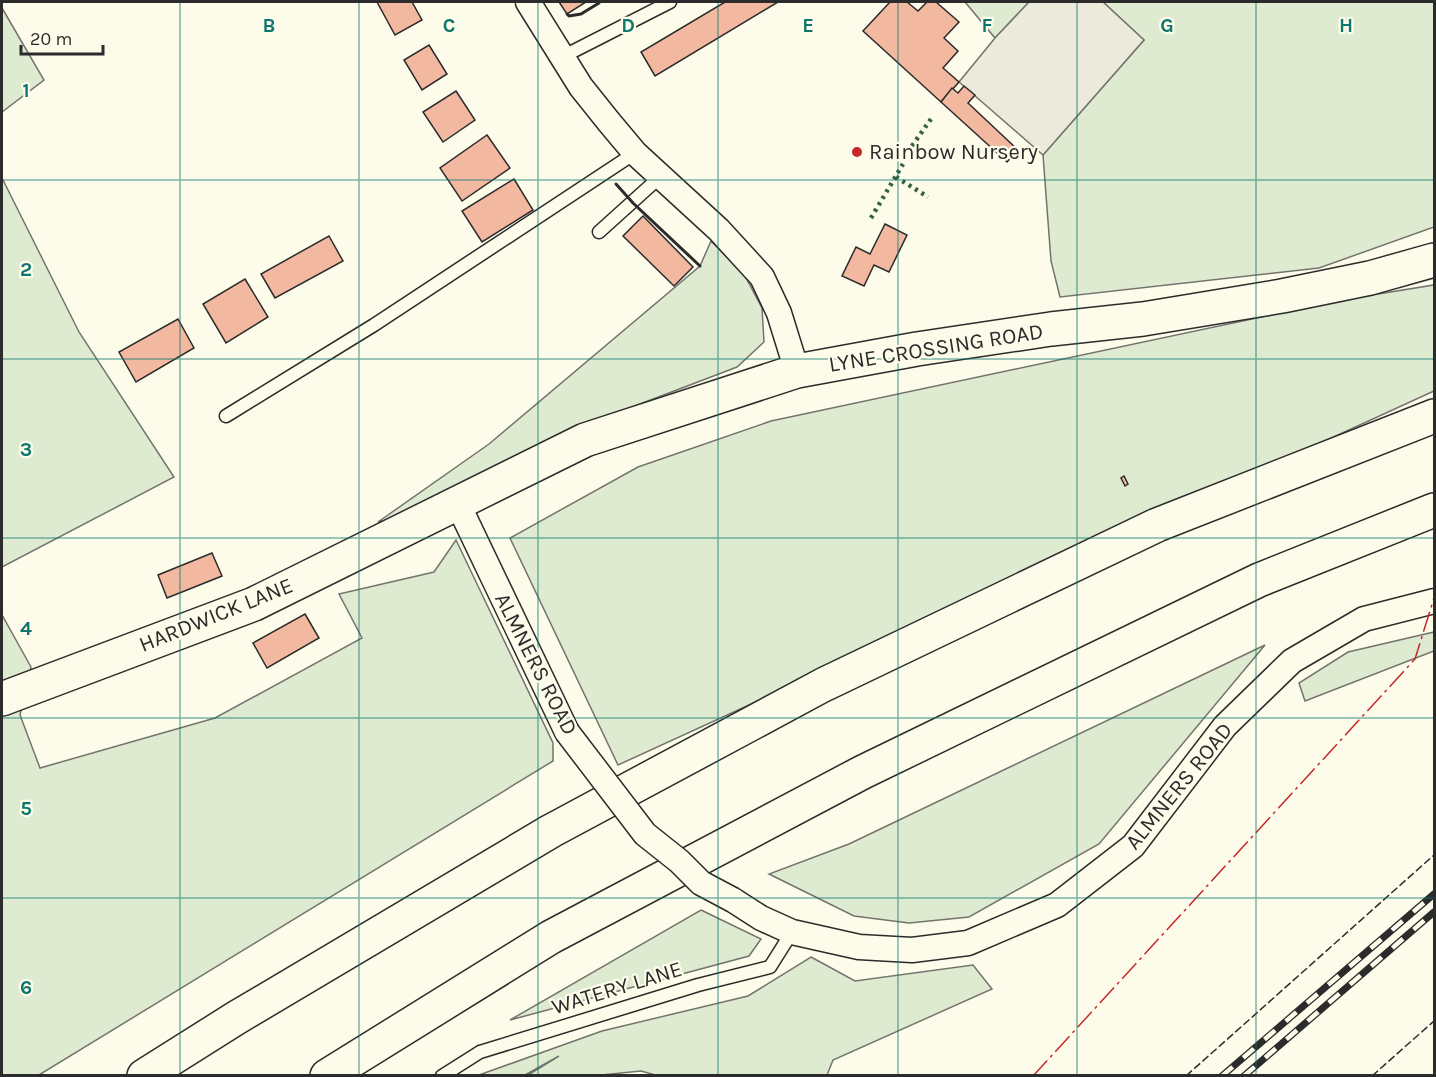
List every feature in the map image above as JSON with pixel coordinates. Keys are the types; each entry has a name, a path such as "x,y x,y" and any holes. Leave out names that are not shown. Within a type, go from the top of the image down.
{"main road":[{"name":"LYNE CROSSING ROAD","path":"457,502 585,440 797,371 917,349 1051,329 1143,319 1282,296 1370,278 1434,260"},
{"path":"144,1076 236,1018 551,831 823,685 1157,525 1434,416"},
{"name":"HARDWICK LANE","path":"2,699 254,604 457,502"},
{"path":"327,1076 551,938 863,772 1259,580 1434,510"}],"street":[{"path":"528,2 581,87 635,153 719,230 762,277 779,313 797,371"},
{"name":"ALMNERS ROAD","path":"457,502 567,732 645,834 680,861 701,884 733,900 761,918 792,932 859,947 912,950 968,943 1057,905 1133,846 1226,726 1292,661 1364,618 1434,601"}],"lane":[{"path":"561,57 670,2"},
{"path":"226,416 374,325 635,153"},
{"path":"599,232 661,176"},
{"name":"WATERY LANE","path":"442,1076 480,1052 698,985 770,967 792,932"}],"green space":[{"path":"965,2 1029,2 995,38"},
{"path":"1103,2 1434,2 1434,227 1319,268 1060,297 1051,261 1043,155 1144,40"},
{"path":"2,8 44,80 2,112"},
{"path":"2,178 79,332 174,477 2,567"},
{"path":"711,241 744,274 762,308 764,342 737,367 606,417 417,513 378,522 489,444 700,266"},
{"path":"1434,285 1434,391 618,765 510,538 638,467 771,421 1341,300"},
{"path":"456,540 553,743 553,761 39,1075 2,1075 2,615 31,667 20,715 40,768 215,718 362,638 339,594 434,572"},
{"path":"1434,632 1434,651 1305,701 1299,683 1348,652"},
{"path":"1265,645 1099,844 969,917 909,923 854,916 769,874 849,844"},
{"path":"701,910 761,939 749,956 510,1020"},
{"path":"811,957 855,981 973,965 992,989 833,1060 827,1075 659,1076 641,1071 591,1076 528,1075 559,1056 525,1075 479,1075 602,1031 748,996"}],"shaded area":[{"path":"1029,2 1103,2 1144,40 1043,155 959,82 995,38"}],"building":[{"path":"377,2 412,2 422,20 395,35"},
{"path":"559,2 586,2 567,14"},
{"path":"725,2 778,2 655,76 641,52"},
{"path":"890,2 907,2 918,11 927,2 936,2 959,22 944,38 958,51 943,68 959,82 941,102 863,31"},
{"path":"429,45 447,74 422,90 404,60"},
{"path":"964,86 975,95 968,103 1018,150 1007,162 941,102 952,88 958,93"},
{"path":"456,91 475,120 443,142 423,112"},
{"path":"487,135 510,168 462,201 440,168"},
{"path":"514,179 533,210 482,242 462,211"},
{"path":"643,216 693,267 674,286 623,236"},
{"path":"885,224 907,235 889,272 874,265 864,286 842,276 856,247 870,254"},
{"path":"329,236 343,261 275,298 261,274"},
{"path":"245,279 268,317 226,343 203,304"},
{"path":"178,319 194,348 136,382 119,352"},
{"path":"1124,476 1128,484 1125,486 1121,478"},
{"path":"212,553 222,576 167,598 158,575"},
{"path":"305,614 319,638 267,668 253,643"}],"railway":[{"path":"1222,1076 1434,894"},
{"path":"1244,1076 1434,912"}],"hedge":[{"path":"912,146 933,116"},
{"path":"871,218 903,164"},
{"path":"896,177 928,197"}],"fence":[{"path":"1186,1076 1434,855"},
{"path":"1372,1076 1434,1021"},
{"path":"1299,1076 1304,1076"}],"wall":[{"path":"567,14 569,16 581,14 599,3"},
{"path":"616,184 700,266"}],"power":[{"path":"1033,1076 1415,659 1434,598"}],"place":[{"name":"Rainbow Nursery","path":"857,152"}]}
